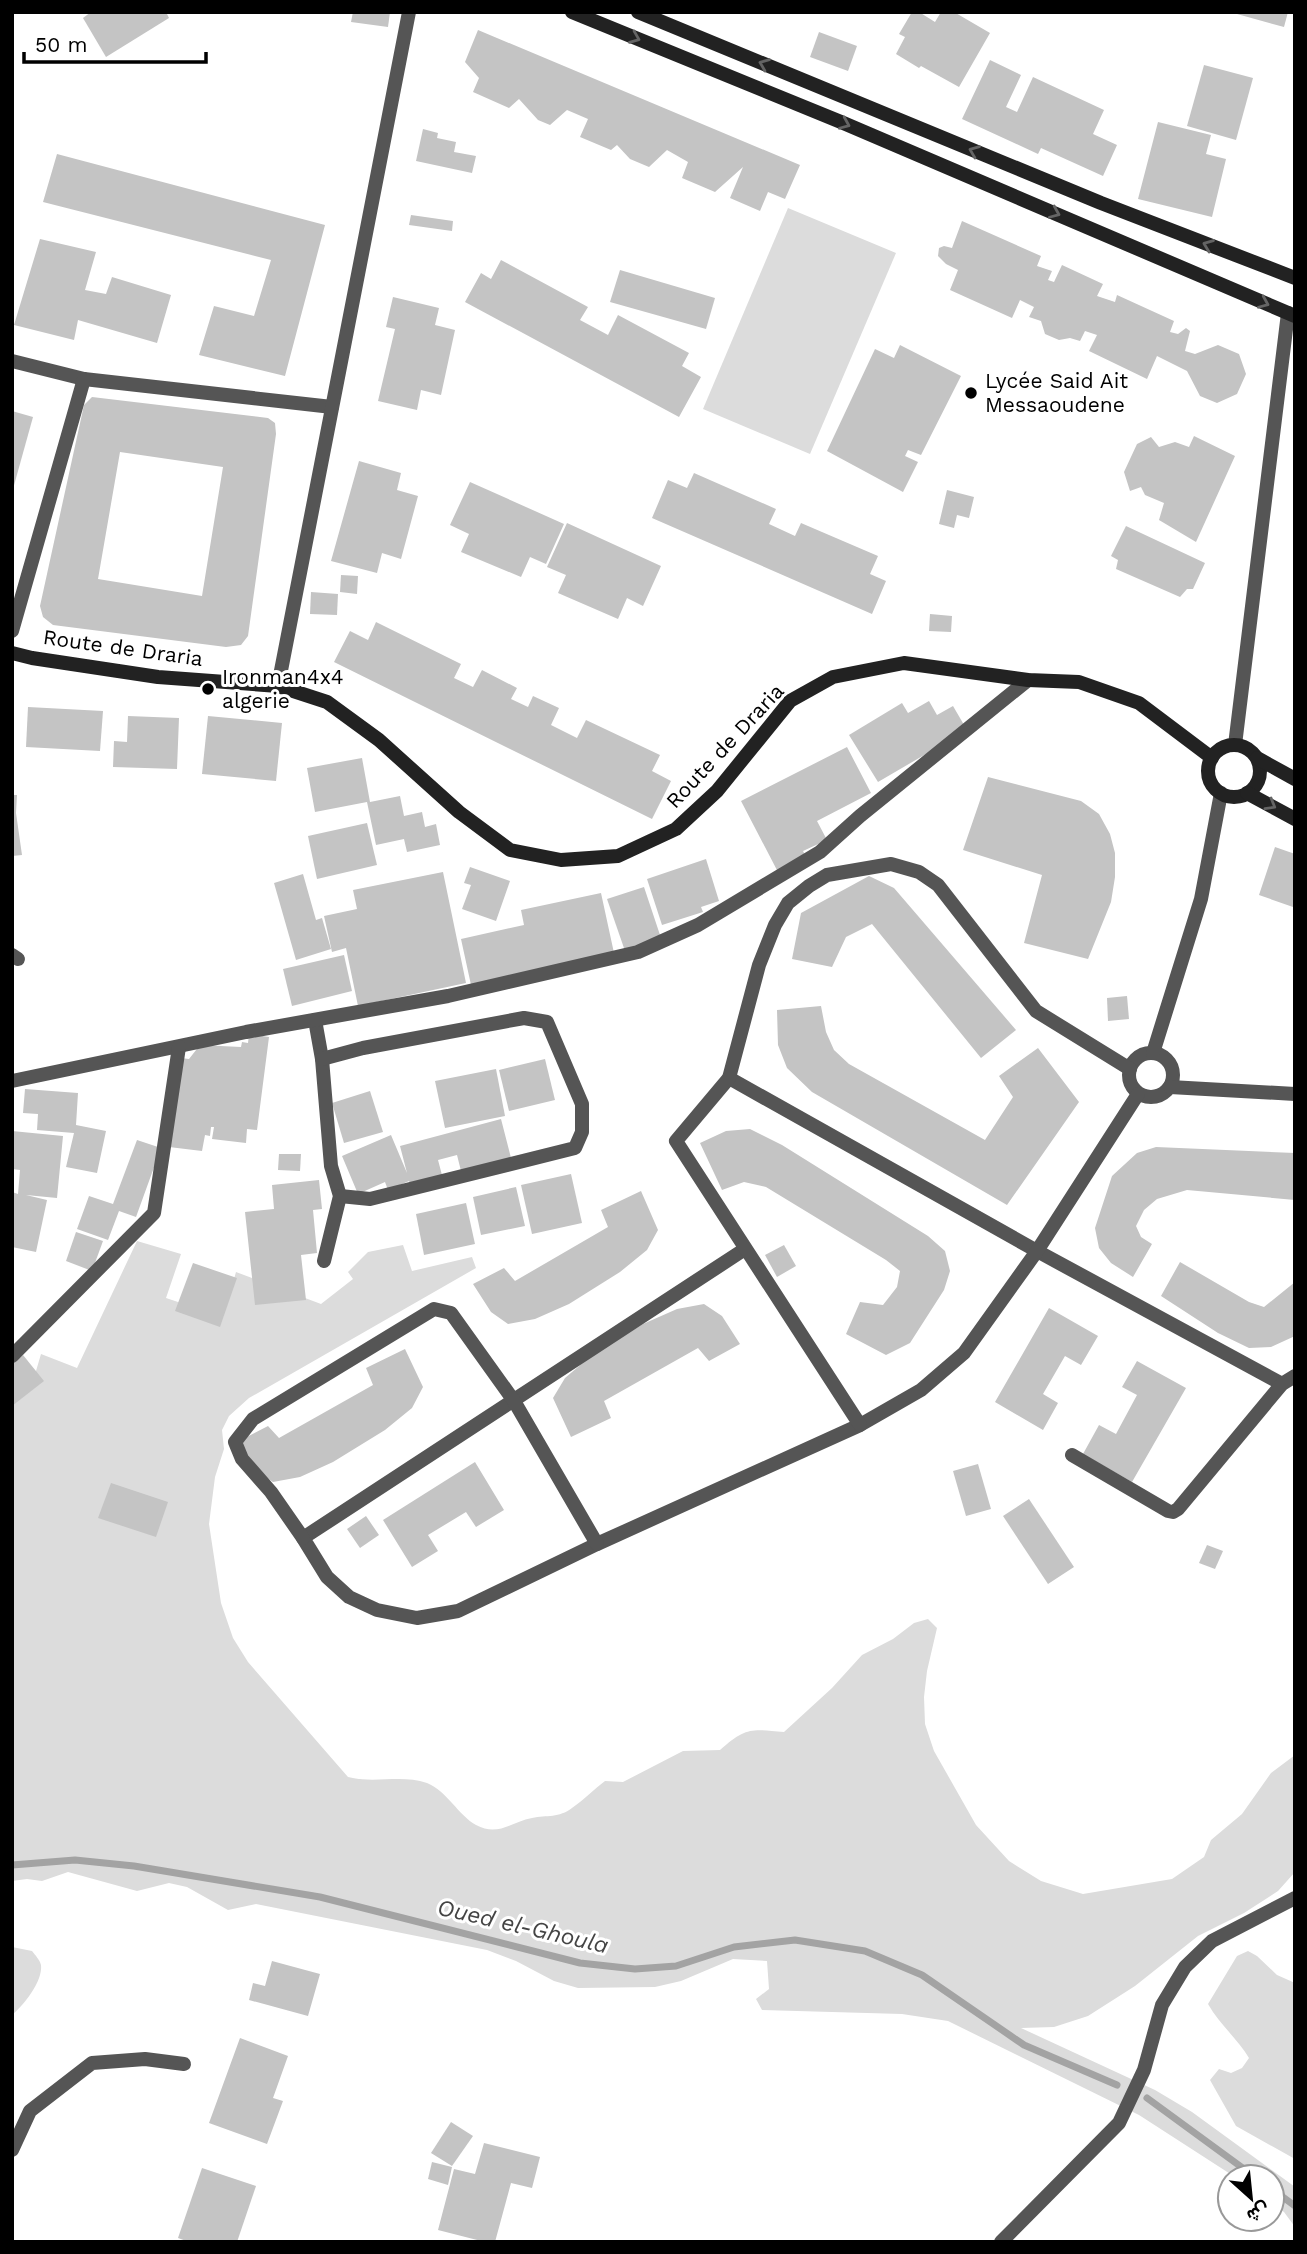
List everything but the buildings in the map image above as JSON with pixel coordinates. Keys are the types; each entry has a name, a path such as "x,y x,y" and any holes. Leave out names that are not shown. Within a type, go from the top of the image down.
{"main road":[{"path":"572,12 841,122 1292,315"},
{"path":"638,12 1114,208 1295,278"},
{"name":"Route de Draria","path":"12,653 158,677 278,686 327,702 379,740 459,812 510,850 561,860 618,856 676,829 717,791 790,701 833,677 904,663 1028,680 1079,682 1139,703 1212,758"},
{"path":"1257,758 1258,781 1247,793 1239,796 1221,793 1211,781 1209,765 1212,758 1221,748 1235,745 1251,751 1265,764 1295,779"},
{"path":"1247,793 1295,819"}],"street":[{"path":"278,686 409,12"},
{"path":"1235,745 1292,315"},
{"path":"12,361 84,379 332,407"},
{"path":"12,631 84,379"},
{"path":"12,1081 246,1032 449,996 638,952 698,925 820,852 860,816 1028,680"},
{"path":"1153,1053 1201,899 1221,793"},
{"path":"860,1425 676,1141 729,1078 759,965 775,925 788,904 827,875 891,864 919,872 938,886 1036,1011 1130,1069"},
{"path":"322,1059 363,1048 524,1018 547,1022 582,1104 582,1132 575,1148 370,1199 340,1196"},
{"path":"315,1020 322,1059 331,1166 340,1196 324,1261"},
{"path":"12,1356 154,1213 180,1047"},
{"path":"1153,1053 1167,1059 1171,1065 1173,1080 1170,1087 1152,1098 1139,1094 1130,1083 1130,1069 1139,1057 1153,1053"},
{"path":"729,1078 1037,1251 1282,1384"},
{"path":"1170,1087 1295,1094"},
{"path":"597,1544 514,1401 451,1313 434,1309 253,1419 235,1442 237,1451 271,1492 327,1577 349,1597 377,1609 417,1618 458,1611 597,1544 860,1425 921,1391 964,1353 1037,1251 1139,1094"},
{"path":"303,1538 745,1249"},
{"path":"1072,1455 1173,1512 1282,1384 1295,1376"},
{"path":"1001,2242 1119,2123 1144,2070 1162,2005 1185,1967 1212,1941 1295,1898"},
{"path":"12,2150 30,2111 92,2063 145,2059 184,2064"}],"shaded area":[{"path":"788,208 896,253 810,454 703,409"},
{"path":"137,1241 181,1254 166,1298 223,1317 236,1272 321,1304 353,1279 348,1272 368,1252 403,1245 412,1271 472,1257 476,1268 249,1398 229,1416 222,1430 224,1449 215,1477 209,1524 221,1603 233,1638 248,1662 348,1777 368,1780 407,1779 427,1783 441,1792 470,1821 484,1828 498,1829 532,1818 558,1815 576,1805 605,1781 623,1782 683,1751 720,1750 736,1737 749,1731 784,1732 832,1688 862,1655 893,1639 914,1623 928,1619 937,1628 924,1697 925,1724 934,1751 976,1825 1009,1861 1041,1881 1083,1894 1172,1879 1204,1857 1211,1840 1242,1814 1271,1773 1295,1755 1295,1872 1278,1891 1244,1913 1198,1936 1135,1986 1088,2016 1054,2027 1021,2028 1155,2090 1192,2112 1262,2163 1216,2165 1139,2115 948,2021 902,2014 762,2010 756,1999 769,1989 767,1961 733,1959 681,1981 655,1987 578,1988 554,1981 516,1961 487,1950 256,1904 228,1910 187,1887 169,1883 137,1891 68,1872 42,1881 12,1881 12,1399 36,1371 41,1354 77,1368"},
{"path":"12,1947 32,1951 39,1959 41,1971 27,1999 12,2015"},
{"path":"1248,1951 1277,1975 1295,1983 1295,2159 1236,2126 1210,2080 1219,2069 1231,2073 1242,2068 1249,2058 1208,2004 1237,1956"},
{"path":"1286,2180 1295,2187 1295,2227 1286,2215"}],"waterway":[{"name":"Oued el-Ghoula","path":"12,1865 75,1860 134,1866 320,1897 580,1963 635,1969 676,1966 734,1947 795,1940 865,1951 922,1975 1024,2045 1117,2085"},
{"name":"Oued el-Ghoula","path":"1147,2098 1236,2163"},
{"name":"Oued el-Ghoula","path":"1286,2199 1295,2206"}],"place":[{"name":"Lycée Said Ait Messaoudene","path":"971,393"},
{"name":"Ironman4x4 algerie","path":"208,689"}]}
